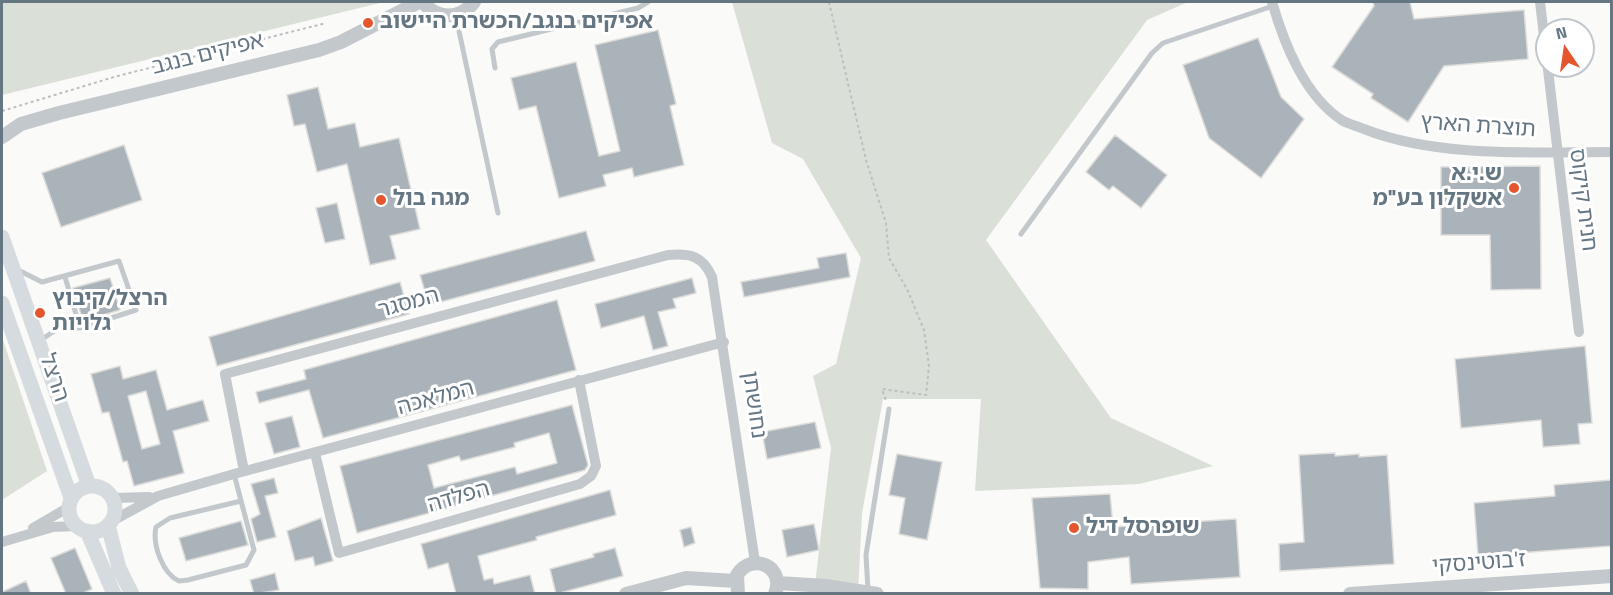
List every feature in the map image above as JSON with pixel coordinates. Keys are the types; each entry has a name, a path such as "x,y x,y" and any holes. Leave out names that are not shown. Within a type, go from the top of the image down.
{"main road":[{"name":"הרצל","path":"2,237 89,486"},
{"name":"הרצל","path":"2,303 70,503"},
{"path":"82,529 98,531 110,523 115,514 113,498 103,488 89,486 79,490 70,503 72,521 82,529 114,594"},
{"path":"110,523 119,568 132,594"}],"street":[{"path":"421,2 438,14 455,15 466,10 474,2"},
{"name":"אפיקים בנגב","path":"2,137 21,124 59,113 319,50 341,42 421,2"},
{"name":"חנית קיקוס","path":"1540,2 1579,332"},
{"name":"תוצרת הארץ","path":"1273,4 1281,34 1312,92 1343,121 1382,136 1428,147 1611,153"},
{"name":"המסגר","path":"239,472 225,374 668,255 686,253 699,258"},
{"name":"נחושתן","path":"699,258 707,266 712,277 724,342 755,562"},
{"name":"המלאכה","path":"110,523 158,496 239,472 724,342"},
{"name":"הפלדה","path":"315,453 339,553 580,484 591,476 596,466 579,380"},
{"name":"המלאכה","path":"113,498 158,496"},
{"path":"20,535 70,503"},
{"path":"2,542 53,527 82,529"},
{"path":"626,594 686,578 736,587 740,570 755,562 771,568 777,588 871,593"},
{"name":"ז'בוטינסקי","path":"1350,594 1611,576"}],"lane":[{"path":"495,68 492,49 498,42 638,8 648,2"},
{"path":"1021,234 1152,53 1163,44 1273,4"},
{"path":"455,15 498,213"},
{"path":"13,267 42,282 119,261 136,310 80,328 60,327 40,341"},
{"path":"65,277 80,328"},
{"path":"871,593 866,555 889,409"},
{"path":"239,472 241,501 254,550 246,564 179,581 166,572 154,535 156,527 170,518 241,501"}],"path":[{"path":"830,2 866,160 886,223 889,258 907,289 924,330 929,366 926,395 882,389 889,409"},
{"path":"2,111 114,77 326,23"}],"shaded area":[{"path":"2,2 384,2 2,95"},
{"path":"732,2 1188,2 1147,20 986,240 1111,418 1213,466 1139,484 975,491 981,399 883,399 862,513 858,593 814,593 831,448 813,376 836,364 861,258 803,159 772,143"},
{"path":"2,337 47,471 2,500"}],"building":[{"path":"1373,2 1410,2 1414,19 1524,10 1528,59 1444,66 1408,122 1371,98 1373,94 1332,67 1374,6"},
{"path":"658,30 676,104 670,106 684,165 634,177 632,168 603,175 606,186 559,198 536,106 519,110 511,78 576,62 599,156 620,151 595,45"},
{"path":"1258,38 1281,97 1304,119 1261,178 1209,138 1183,65"},
{"path":"318,87 328,129 355,123 360,147 399,138 420,229 390,236 396,259 370,265 347,164 317,172 305,124 294,126 287,95"},
{"path":"1115,135 1167,175 1141,208 1113,186 1109,190 1086,172"},
{"path":"124,145 142,200 61,227 42,173"},
{"path":"1540,166 1541,289 1491,290 1490,235 1441,235 1441,167"},
{"path":"337,203 345,239 325,243 316,208"},
{"path":"586,231 595,261 429,305 420,275"},
{"path":"846,253 850,277 744,297 741,282 819,268 817,258"},
{"path":"110,278 120,310 83,321 73,288"},
{"path":"692,278 696,293 673,299 676,308 658,312 668,346 653,350 644,316 601,328 595,304"},
{"path":"400,282 409,314 217,366 209,337"},
{"path":"557,300 576,370 323,438 309,390 259,403 256,392 306,379 304,370"},
{"path":"1585,346 1592,423 1578,424 1580,444 1543,447 1541,420 1461,428 1455,359"},
{"path":"120,366 123,379 156,370 167,410 203,400 209,421 173,431 184,473 134,486 127,461 123,462 109,412 102,413 91,374","holes":["146,391 160,444 142,449 128,396"]},
{"path":"572,405 588,465 585,470 357,533 340,466","holes":["549,433 557,463 517,474 515,467 434,488 428,465 459,456 461,461 515,447 514,443"]},
{"path":"292,416 300,447 274,454 265,423"},
{"path":"815,422 821,448 767,459 762,432"},
{"path":"1335,453 1335,456 1359,454 1359,457 1387,455 1394,564 1280,571 1279,544 1304,542 1299,455"},
{"path":"897,454 942,462 927,540 899,534 905,498 889,495"},
{"path":"274,478 278,493 265,496 276,537 257,542 251,519 260,514 251,484"},
{"path":"1611,480 1611,546 1478,556 1474,503 1555,496 1554,485"},
{"path":"610,490 616,515 478,556 484,580 493,578 494,584 530,575 535,594 456,594 448,563 428,569 421,544"},
{"path":"1110,494 1113,527 1236,519 1240,577 1131,584 1129,557 1088,562 1088,589 1040,588 1032,498"},
{"path":"321,518 333,561 315,566 313,557 295,561 287,531"},
{"path":"241,521 248,545 186,561 179,538"},
{"path":"814,524 819,550 787,557 782,530"},
{"path":"691,527 695,543 684,547 680,530"},
{"path":"75,548 92,589 81,594 66,594 51,558"},
{"path":"615,548 623,576 556,594 550,569 594,557 593,554"},
{"path":"275,573 279,590 254,594 250,580"},
{"path":"26,581 31,594 2,594 2,592"}],"place":[{"name":"אפיקים בנגב/הכשרת היישוב","path":"368,23"},
{"name":"ש.י.א אשקלון בע\"מ","path":"1514,188"},
{"name":"מגה בול","path":"381,200"},
{"name":"הרצל/קיבוץ גלויות","path":"40,313"},
{"name":"שופרסל דיל","path":"1074,528"}]}
